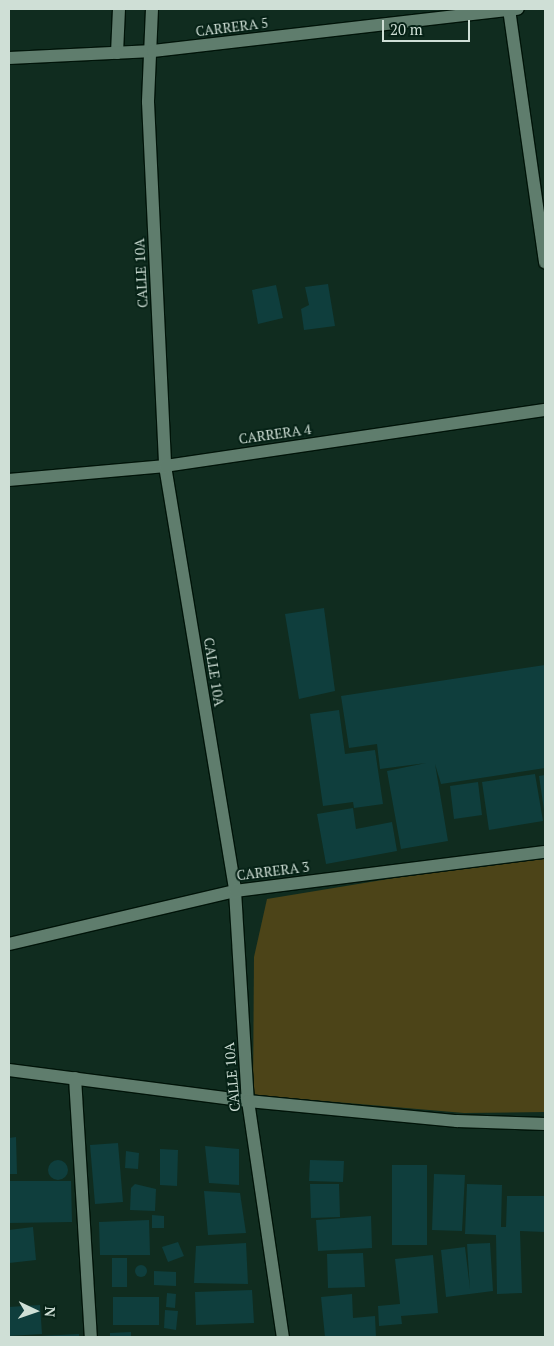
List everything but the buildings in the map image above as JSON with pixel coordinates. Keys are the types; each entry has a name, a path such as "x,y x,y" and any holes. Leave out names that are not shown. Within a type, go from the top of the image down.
{"street":[{"path":"117,53 118,9"},
{"name":"CALLE 10A","path":"152,9 153,51 148,102 165,466 235,891 248,1101 283,1337"},
{"path":"512,9 545,262"},
{"name":"CARRERA 5","path":"9,58 153,51 512,9"},
{"name":"CARRERA 4","path":"9,480 165,466 545,410"},
{"name":"CARRERA 3","path":"9,944 235,891 545,852"},
{"path":"9,1070 248,1101 457,1121 545,1124"},
{"path":"76,1078 91,1337"}],"shaded area":[{"path":"545,859 545,1112 464,1113 253,1095 254,957 267,899 455,868"}]}
